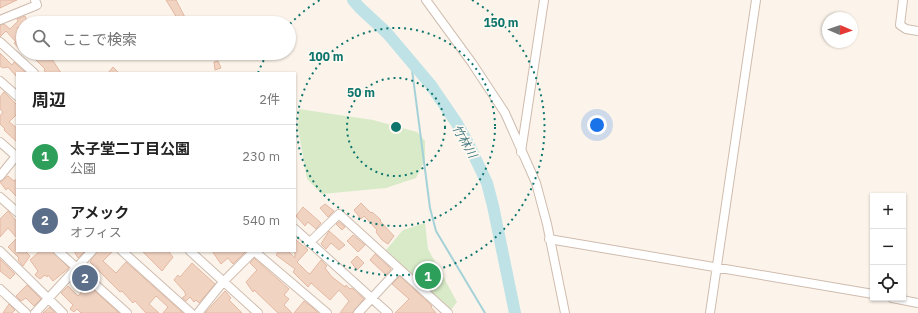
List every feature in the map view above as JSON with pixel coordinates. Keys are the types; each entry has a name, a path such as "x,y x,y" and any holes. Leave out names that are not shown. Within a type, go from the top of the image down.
{"street":[{"path":"0,20 37,5 35,0"},
{"path":"426,0 472,63 505,113 521,153 536,183 565,313"},
{"path":"521,153 544,0"},
{"path":"710,313 756,0"},
{"path":"903,0 900,25 902,28 918,31"},
{"path":"0,42 16,57"},
{"path":"20,60 33,72"},
{"path":"0,81 16,95"},
{"path":"0,142 16,155"},
{"path":"0,176 16,157"},
{"path":"0,197 16,211"},
{"path":"309,243 339,214 448,313"},
{"path":"296,231 388,313"},
{"path":"549,239 870,294"},
{"path":"0,251 48,300 63,313"},
{"path":"59,252 127,313"},
{"path":"35,313 91,252"},
{"path":"123,252 192,313"},
{"path":"191,252 258,313"},
{"path":"198,313 223,282 253,252"},
{"path":"255,252 327,313"},
{"path":"358,313 373,299 399,269"},
{"path":"0,289 26,313"},
{"path":"906,301 918,303"}],"green space":[{"path":"299,109 373,120 417,132 425,141 425,160 416,178 386,188 322,194 307,179 298,128"},
{"path":"425,223 428,249 457,302 450,311 386,250 403,230"}],"building":[{"path":"0,0 17,0 0,8"},
{"path":"166,0 176,0 184,16 176,16"},
{"path":"16,23 16,42 6,31 0,37 0,25 4,24 10,29"},
{"path":"0,53 12,65 14,62 25,72 16,72 16,76 8,67 3,68 0,66"},
{"path":"36,60 53,60 60,72 45,72 45,69"},
{"path":"218,61 221,68 215,70 214,62"},
{"path":"113,67 118,72 109,72"},
{"path":"4,92 16,104 16,115 9,122 16,127 16,141 0,124 0,116 3,112 0,109 0,97"},
{"path":"8,176 14,181 16,180 16,196 8,188 6,190 0,182"},
{"path":"361,203 381,220 380,221 394,236 388,244 382,240 376,232 377,230 364,216 361,219 354,210"},
{"path":"325,204 334,211 328,217 320,208"},
{"path":"303,207 321,223 316,229 308,222 305,226 296,216"},
{"path":"8,211 16,221 16,237 8,228 0,237 0,219"},
{"path":"339,222 345,227 342,230 336,224"},
{"path":"329,231 345,245 339,250 331,243 326,249 321,244"},
{"path":"353,235 365,245 358,252 347,241"},
{"path":"16,239 16,252 26,252 30,256 23,266 18,260 19,258 8,247"},
{"path":"296,240 308,250 297,262 308,273 310,274 321,260 327,266 325,268 332,277 345,287 346,285 350,289 352,288 364,299 352,313 340,313 349,301 339,290 330,300 311,283 308,287 293,272 295,269 276,255 278,252 289,252 295,258"},
{"path":"39,252 53,252 69,268 53,281 48,275 47,277 45,275 40,279 35,275 38,271 30,260"},
{"path":"75,252 84,252 78,258"},
{"path":"96,252 112,252 103,261 116,273 126,262 183,313 163,313 168,307 156,296 149,304 159,313 146,313 135,301 133,303 122,291 120,292 90,262"},
{"path":"143,252 169,252 173,257 162,271"},
{"path":"213,252 245,252 233,264 228,258 221,264"},
{"path":"375,254 391,269 386,275 370,260"},
{"path":"357,256 364,263 357,270 351,262"},
{"path":"254,258 289,289 284,295 289,299 284,305 292,313 278,313 254,290 253,292 246,282 257,270 250,263"},
{"path":"0,259 15,274 10,279 0,271"},
{"path":"192,263 215,284 199,303 196,300 194,302 190,297 186,301 182,298 186,295 174,280 178,275 180,277"},
{"path":"400,276 432,306 431,307 436,313 395,313 409,299 392,284"},
{"path":"27,285 41,299 34,306 26,298 21,301 16,296"},
{"path":"88,285 119,313 81,313 77,309 74,312 70,309 73,305 61,293 68,286 78,296"},
{"path":"225,291 231,298 229,300 242,313 205,313"},
{"path":"304,301 313,308 318,313 294,313"},
{"path":"9,304 15,310 12,313 3,313"},
{"path":"50,307 55,313 43,313"}],"waterway":[{"name":"竹林川","path":"353,0 387,33 430,84 456,122 468,143 487,183 515,313"},
{"path":"411,62 430,208 436,231 485,313"}],"place":[{"name":"太子堂二丁目公園","path":"428,276"},
{"name":"アメック","path":"85,278"}]}
